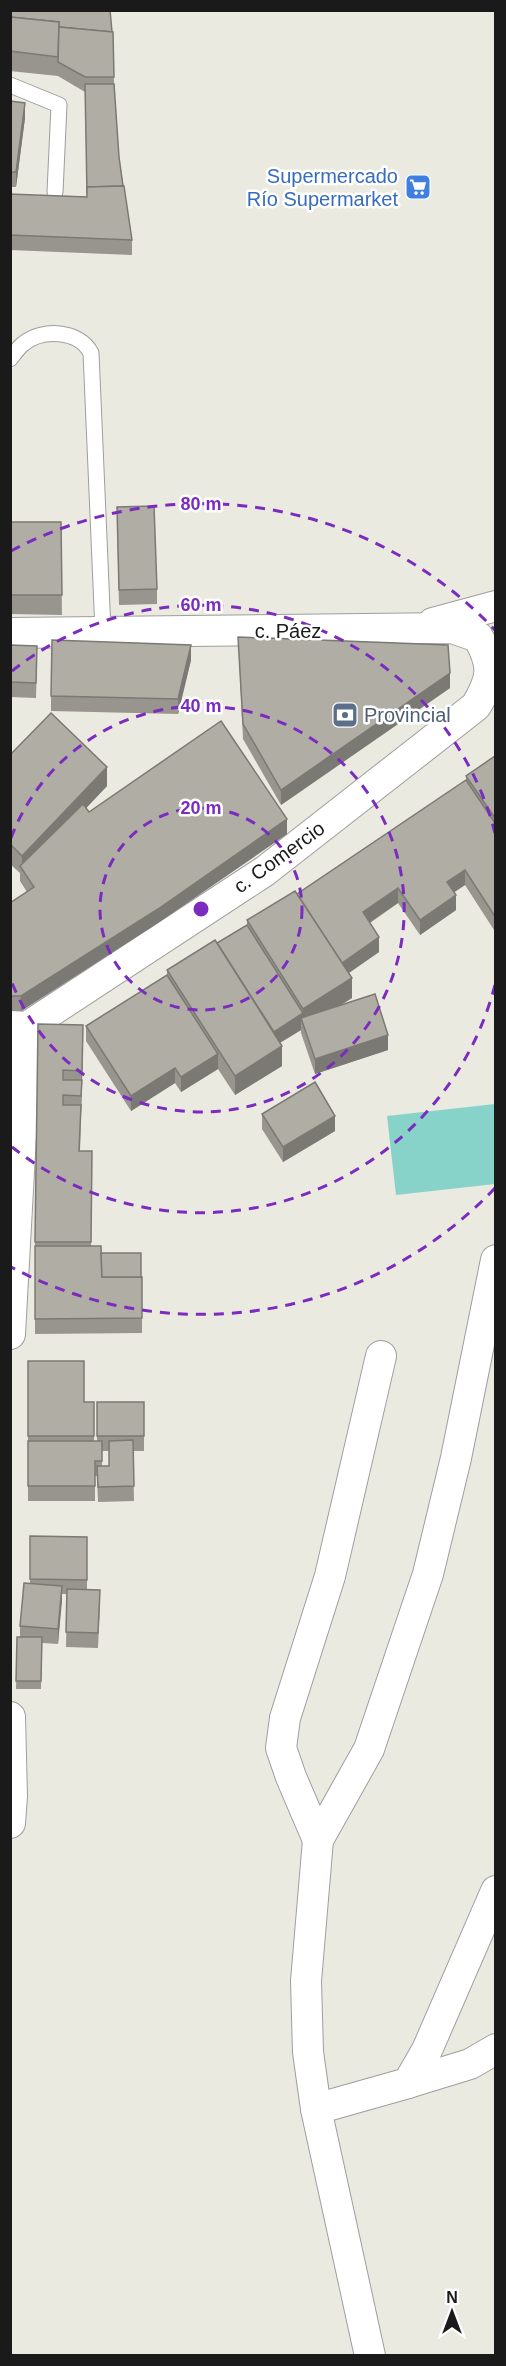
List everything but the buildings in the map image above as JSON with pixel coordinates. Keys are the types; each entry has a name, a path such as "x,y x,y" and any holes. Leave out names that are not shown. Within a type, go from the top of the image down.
{"street":[{"path":"422,627 495,606"},
{"name":"c. Páez","path":"10,633 346,631 422,627"},
{"name":"c. Comercio","path":"19,1027 265,871 486,700 491,666 478,637 452,628 422,627"},
{"path":"10,1334 19,1027"},
{"path":"370,2355 316,2109 308,2052 306,1981 318,1840 369,1749 428,1574 456,1458 495,1260"},
{"path":"318,1840 281,1748 284,1728 330,1576 381,1356"},
{"path":"10,1717 11,1805"},
{"path":"408,2083 427,2050 495,1891"},
{"path":"316,2109 470,2064 495,2049"}],"lane":[{"path":"10,85 59,105 54,192"},
{"path":"10,359 22,344 37,336 52,334 74,336 86,343 91,353 103,631"}],"shaded area":[{"path":"495,1104 495,1184 396,1195 387,1116"}],"place":[{"name":"Supermercado Río Supermarket","path":"418,187"},
{"name":"Provincial","path":"345,715"}]}
